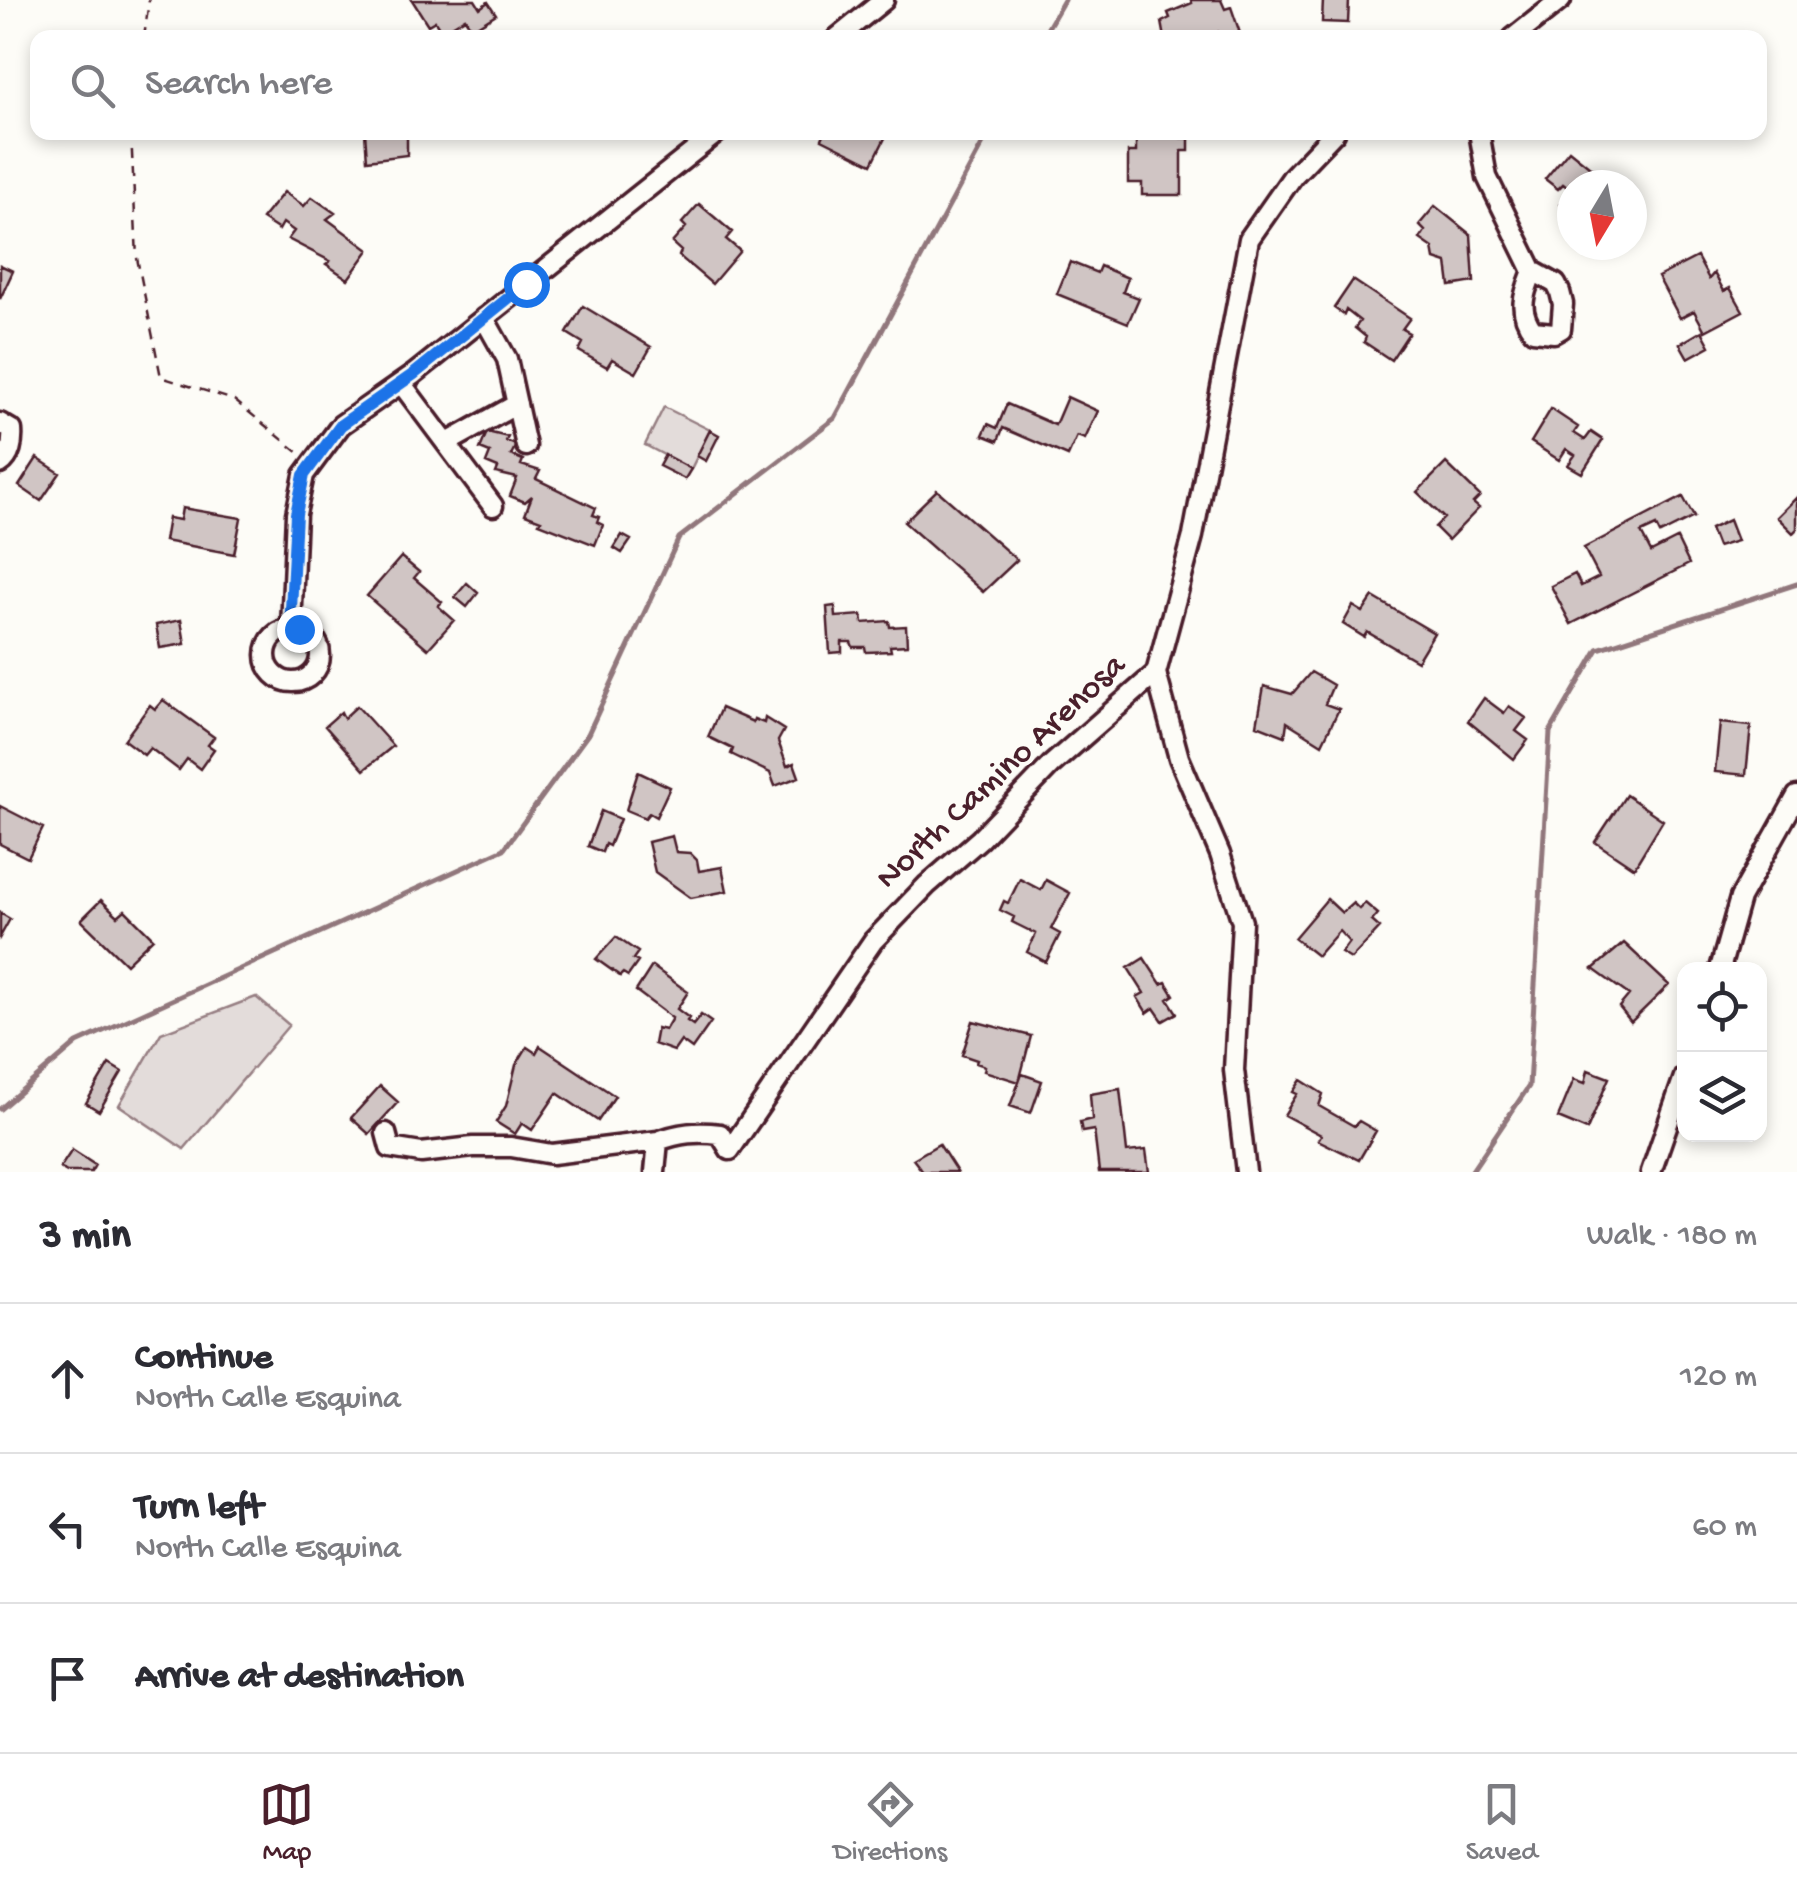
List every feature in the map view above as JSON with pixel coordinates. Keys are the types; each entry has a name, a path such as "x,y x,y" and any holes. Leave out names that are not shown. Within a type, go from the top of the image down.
{"street":[{"path":"847,30 884,0"},
{"path":"1523,30 1561,0"},
{"path":"290,628 296,514 304,475 341,425 402,383 708,140"},
{"name":"North Camino Arenosa","path":"658,1141 696,1131 720,1134 730,1150 873,941 1051,765 1156,674 1194,536 1250,239 1293,176 1327,140"},
{"path":"1480,140 1487,177 1533,272"},
{"path":"484,318 506,359 526,446"},
{"path":"402,383 493,506"},
{"path":"447,444 517,404"},
{"path":"0,423 12,430 13,439 5,461 0,464"},
{"path":"1156,674 1178,758 1220,854 1242,922 1234,1070 1246,1172"},
{"path":"1722,962 1740,898 1797,796"},
{"path":"1652,1172 1677,1098"},
{"path":"386,1133 390,1148 421,1153 512,1147 552,1154 658,1141 655,1172"}],"path":[{"path":"145,30 149,0"},
{"path":"131,140 137,258 161,377 234,400 312,464"}],"shaded area":[{"path":"664,407 710,430 691,469 645,445"},
{"path":"256,997 289,1025 184,1149 119,1105 161,1033"}],"building":[{"path":"412,0 475,0 480,8 488,2 496,14 472,29 465,18 445,30 441,30 435,21 428,25"},
{"path":"1191,0 1221,0 1225,9 1231,7 1239,30 1164,30 1162,22 1170,18 1168,13 1192,3"},
{"path":"1323,0 1349,0 1348,23 1322,22"},
{"path":"366,140 407,140 407,155 367,160"},
{"path":"824,140 884,140 872,164"},
{"path":"1136,140 1189,140 1189,151 1182,151 1182,195 1142,195 1142,183 1128,183 1128,152 1136,152"},
{"path":"1569,150 1594,170 1557,170 1557,188 1545,179"},
{"path":"284,192 304,206 312,197 335,213 327,219 369,250 348,279 326,264 330,261 288,239 294,231 283,223 279,230 262,219"},
{"path":"699,204 732,232 726,239 740,251 712,284 679,256 681,251 672,243 686,227 682,223"},
{"path":"1435,206 1471,235 1474,282 1450,286 1447,263 1435,259 1433,248 1420,239 1425,231 1419,225"},
{"path":"1697,257 1709,279 1714,273 1724,291 1730,288 1743,311 1705,331 1694,311 1680,318 1658,277"},
{"path":"1070,262 1097,273 1100,266 1128,278 1123,292 1139,298 1128,323 1057,294"},
{"path":"0,265 13,271 0,299"},
{"path":"1353,280 1410,318 1402,329 1409,333 1391,360 1364,342 1366,337 1355,328 1360,321 1346,310 1344,315 1334,308"},
{"path":"583,306 651,347 636,373 612,359 607,367 579,351 583,343 567,333"},
{"path":"1702,331 1710,346 1688,358 1680,344"},
{"path":"1067,397 1098,411 1085,439 1077,436 1068,456 1003,428 998,441 983,435 988,424 997,428 1007,404 1055,425"},
{"path":"1551,409 1578,427 1574,433 1585,440 1591,432 1603,440 1582,473 1568,465 1575,455 1566,449 1559,460 1531,442"},
{"path":"710,430 719,435 706,461 697,456"},
{"path":"487,432 508,437 506,441 516,445 511,455 523,460 521,465 540,471 536,479 596,508 593,515 603,525 595,545 525,514 532,496 525,502 510,496 517,478 496,473 498,468 486,463 490,453 480,449"},
{"path":"665,455 691,469 685,479 659,466"},
{"path":"37,458 60,473 41,501 19,486"},
{"path":"1446,463 1480,496 1473,503 1479,508 1448,540 1435,527 1444,518 1417,492"},
{"path":"937,490 1017,560 983,592 904,522"},
{"path":"1683,497 1694,517 1660,534 1656,526 1641,533 1651,552 1677,539 1689,564 1571,624 1551,586 1575,574 1581,586 1599,577 1584,548"},
{"path":"1797,497 1797,529 1793,533 1777,517"},
{"path":"182,508 241,518 234,554 164,541 168,518 180,520"},
{"path":"1729,520 1737,541 1717,547 1710,529"},
{"path":"622,535 631,540 622,553 614,548"},
{"path":"401,557 419,572 414,578 442,602 438,606 454,620 428,649 367,596"},
{"path":"467,583 478,593 467,607 455,597"},
{"path":"1373,597 1434,633 1417,661 1367,632 1364,637 1343,624 1353,606 1363,612"},
{"path":"835,606 836,617 862,615 863,623 889,621 890,627 906,626 907,645 890,646 891,651 866,652 865,647 842,642 842,652 830,653 827,607"},
{"path":"181,620 185,644 160,648 156,625"},
{"path":"1311,672 1333,685 1325,704 1339,709 1322,744 1287,722 1285,736 1257,725 1264,686 1292,694"},
{"path":"1484,698 1504,713 1509,706 1526,718 1516,731 1528,740 1514,759 1468,721"},
{"path":"163,700 214,737 208,745 214,749 200,769 187,759 179,770 150,748 144,755 124,740 150,705 155,709"},
{"path":"357,706 393,746 364,770 325,726 341,712 344,718"},
{"path":"721,708 753,722 754,719 764,723 765,718 784,730 778,741 787,766 794,763 799,777 775,786 770,773 731,754 733,749 708,737"},
{"path":"1720,723 1751,726 1746,775 1715,772"},
{"path":"638,772 670,787 656,817 649,813 645,818 626,810"},
{"path":"1626,795 1663,820 1634,868 1595,842"},
{"path":"0,806 43,828 28,858 0,844"},
{"path":"601,811 620,819 609,846 605,844 602,852 588,846"},
{"path":"672,836 676,852 690,853 697,860 699,871 722,867 727,891 691,898 655,872 648,842"},
{"path":"1020,879 1041,890 1046,880 1070,893 1051,929 1060,934 1046,962 1027,952 1036,934 1012,922 1014,917 1000,910"},
{"path":"1327,899 1342,913 1353,903 1359,909 1365,903 1378,914 1372,921 1380,928 1351,959 1341,953 1349,942 1339,931 1317,956 1294,938"},
{"path":"101,900 118,916 125,910 153,938 126,964 81,920"},
{"path":"0,913 10,919 0,937"},
{"path":"616,937 638,952 633,959 638,962 628,976 620,976 596,959"},
{"path":"1624,943 1669,985 1631,1022 1619,1007 1629,995 1593,969"},
{"path":"1144,958 1161,984 1166,982 1174,995 1168,999 1177,1013 1163,1021 1154,1008 1147,1013 1137,997 1144,993 1128,968"},
{"path":"652,966 688,992 677,1009 689,1018 687,1021 693,1025 701,1015 711,1022 692,1049 681,1041 674,1051 654,1044 657,1028 665,1030 672,1018 636,991"},
{"path":"973,1021 1031,1036 1019,1082 984,1071 985,1066 977,1060 962,1055"},
{"path":"540,1046 615,1096 598,1121 557,1093 532,1130 522,1123 515,1134 496,1122 506,1106 516,1065 527,1047 536,1053"},
{"path":"109,1064 122,1072 99,1111 86,1103"},
{"path":"1588,1070 1609,1078 1587,1130 1558,1118 1574,1079 1585,1083"},
{"path":"1022,1074 1042,1081 1031,1113 1010,1106"},
{"path":"1301,1080 1323,1094 1319,1106 1354,1126 1359,1121 1376,1131 1359,1160 1318,1140 1321,1135 1284,1115"},
{"path":"380,1086 398,1102 369,1134 351,1118"},
{"path":"1120,1089 1127,1152 1146,1150 1149,1172 1099,1172 1094,1130 1082,1132 1080,1122 1092,1119 1090,1094"},
{"path":"939,1144 957,1172 923,1172 913,1159"},
{"path":"72,1150 95,1165 91,1172 67,1172 60,1168"}],"waterway":[{"path":"1047,30 1064,0"},
{"path":"0,1109 77,1043 504,849 588,734 679,538 835,418 985,140"},
{"path":"1471,1172 1529,1086 1550,732 1598,649 1797,584"}],"route":[{"path":"299,629 290,628 296,514 304,475 341,425 414,374 526,284"}]}
